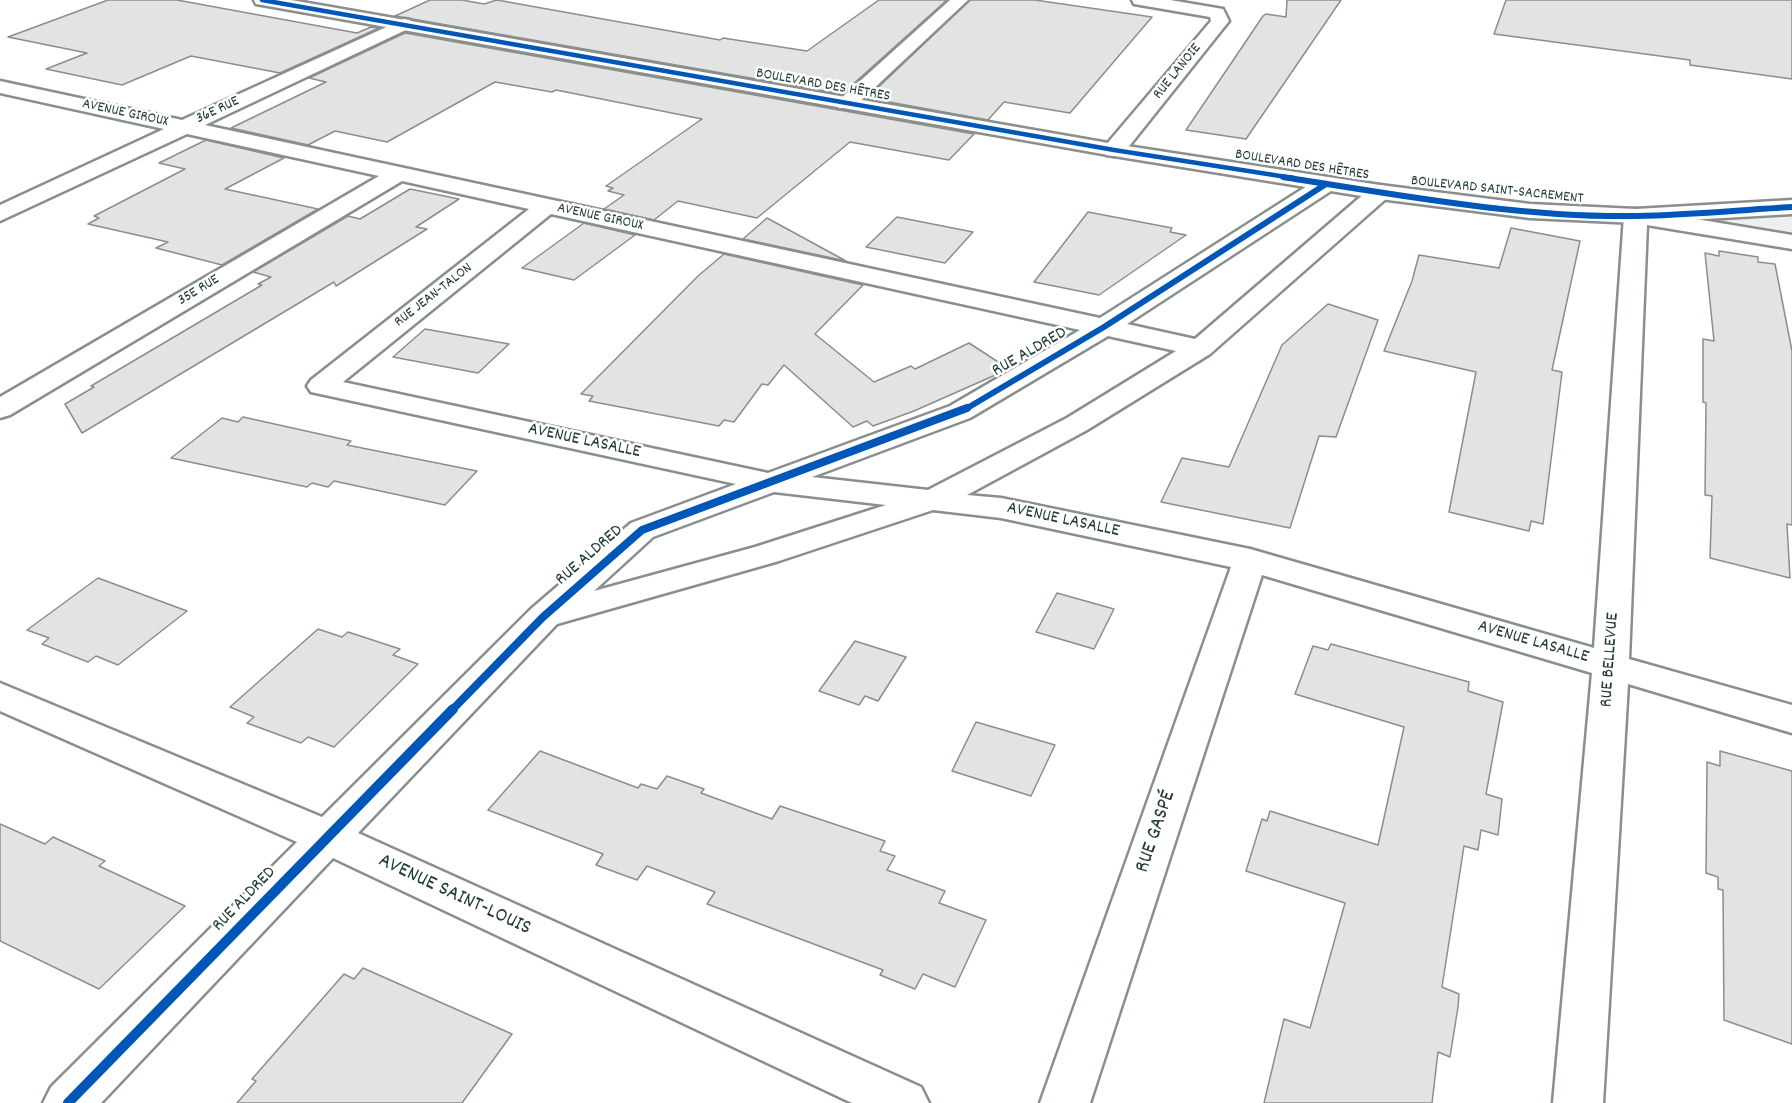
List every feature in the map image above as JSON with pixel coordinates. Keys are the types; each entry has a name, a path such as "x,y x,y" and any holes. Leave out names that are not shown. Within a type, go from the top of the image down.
{"street":[{"name":"BOULEVARD DES HÊTRES","path":"262,0 846,104 1114,150 1380,192"},
{"path":"846,104 960,0"},
{"name":"RUE LANOIE","path":"1114,150 1220,21 1217,13 1140,0"},
{"name":"36E RUE","path":"0,214 404,24"},
{"name":"AVENUE GIROUX","path":"0,87 1200,348"},
{"name":"35E RUE","path":"0,409 398,174"},
{"name":"RUE ALDRED","path":"68,1103 543,617 642,530 960,412 1104,327 1326,184"},
{"name":"RUE ALDRED","path":"543,617 766,554 935,499 1077,424 1200,348 1380,192"},
{"name":"BOULEVARD SAINT-SACREMENT","path":"1380,192 1530,211 1636,216 1792,207"},
{"name":"RUE JEAN-TALON","path":"321,386 547,206"},
{"path":"1636,216 1792,242"},
{"name":"RUE BELLEVUE","path":"1578,1103 1611,666 1636,216"},
{"name":"AVENUE LASALLE","path":"321,386 769,482 1001,508 1250,560 1792,719"},
{"name":"RUE GASPÉ","path":"1065,1103 1250,560"},
{"name":"AVENUE SAINT-LOUIS","path":"0,696 327,837 904,1103"}],"shaded area":[{"path":"1792,207 1792,241 1636,216"}],"building":[{"path":"108,0 177,0 357,33 371,27 379,28 280,73 191,56 122,85 46,69 87,53 8,37"},
{"path":"430,0 462,0 484,4 497,0 720,40 723,38 807,51 879,0 947,0 842,94 395,16"},
{"path":"970,0 1035,0 1152,17 1070,113 1004,102 988,120 867,98"},
{"path":"1287,0 1341,0 1246,139 1186,130 1263,16 1266,14 1286,17"},
{"path":"1506,0 1792,0 1792,79 1690,65 1690,60 1494,34"},
{"path":"405,33 974,134 949,160 850,142 757,218 678,201 654,220 604,209 624,195 608,191 613,188 606,186 702,119 556,90 552,92 495,82 387,142 335,131 308,145 231,128 326,82 309,78"},
{"path":"206,140 284,158 225,189 318,209 222,265 156,248 168,242 88,224 99,218 94,216 185,169 159,163"},
{"path":"410,189 459,199 416,227 427,229 336,286 334,282 82,433 65,404 94,387 91,386 262,285 258,284 271,277 253,272 348,216 360,219"},
{"path":"1088,212 1172,228 1170,232 1186,235 1099,295 1034,282"},
{"path":"897,217 973,232 945,263 866,247"},
{"path":"767,218 846,261 743,239"},
{"path":"584,223 635,235 574,280 522,268"},
{"path":"1511,228 1580,241 1552,370 1562,372 1543,524 1531,521 1529,531 1449,512 1476,372 1384,351 1412,281 1419,255 1499,268"},
{"path":"1719,251 1758,257 1758,262 1775,264 1792,351 1792,525 1787,524 1790,578 1710,558 1712,496 1705,495 1706,403 1703,402 1703,339 1714,341 1705,253 1719,256"},
{"path":"724,254 863,285 815,334 874,382 911,366 915,369 969,343 1009,369 914,411 873,426 867,421 853,427 784,365 768,385 762,384 734,422 724,420 719,426 589,401 593,396 581,394 698,276"},
{"path":"1328,304 1378,320 1336,437 1319,436 1290,528 1161,502 1182,458 1229,467 1282,345"},
{"path":"425,329 509,344 478,373 393,357"},
{"path":"243,417 351,441 347,445 477,471 445,505 334,481 328,487 312,483 307,487 171,458 222,418 238,422"},
{"path":"98,578 187,611 118,665 96,656 88,662 42,644 49,638 27,630"},
{"path":"1057,593 1114,609 1094,649 1036,632"},
{"path":"318,629 342,637 348,632 400,649 393,655 418,664 334,747 308,737 301,743 247,723 254,717 230,707"},
{"path":"855,641 906,657 878,701 865,696 859,705 819,691"},
{"path":"1331,644 1469,682 1468,691 1503,702 1486,794 1502,799 1498,835 1481,830 1478,850 1464,846 1442,987 1459,994 1458,1007 1450,1057 1438,1052 1432,1103 1264,1103 1284,1019 1310,1028 1345,903 1246,871 1262,819 1267,821 1270,811 1378,845 1404,727 1295,694 1313,646 1328,650"},
{"path":"976,722 1055,745 1031,796 952,771"},
{"path":"540,751 638,788 641,784 657,789 667,776 704,789 701,793 772,819 780,806 885,841 880,851 895,856 887,870 945,891 939,903 986,920 955,987 923,974 915,989 880,975 883,970 707,904 715,892 647,866 637,880 596,865 603,854 488,810"},
{"path":"1720,751 1792,771 1792,1044 1724,1020 1723,890 1718,889 1718,877 1706,873 1707,762 1720,766"},
{"path":"0,824 45,844 53,837 105,861 99,866 185,906 99,989 0,941"},
{"path":"363,968 512,1034 462,1103 237,1103 256,1081 252,1079 344,974 354,979"}],"cycle path":[{"path":"262,0 1114,150 1380,192 1530,211 1636,216 1792,207"},
{"path":"68,1103 543,617 642,530 960,412 1104,327 1326,184"}]}
